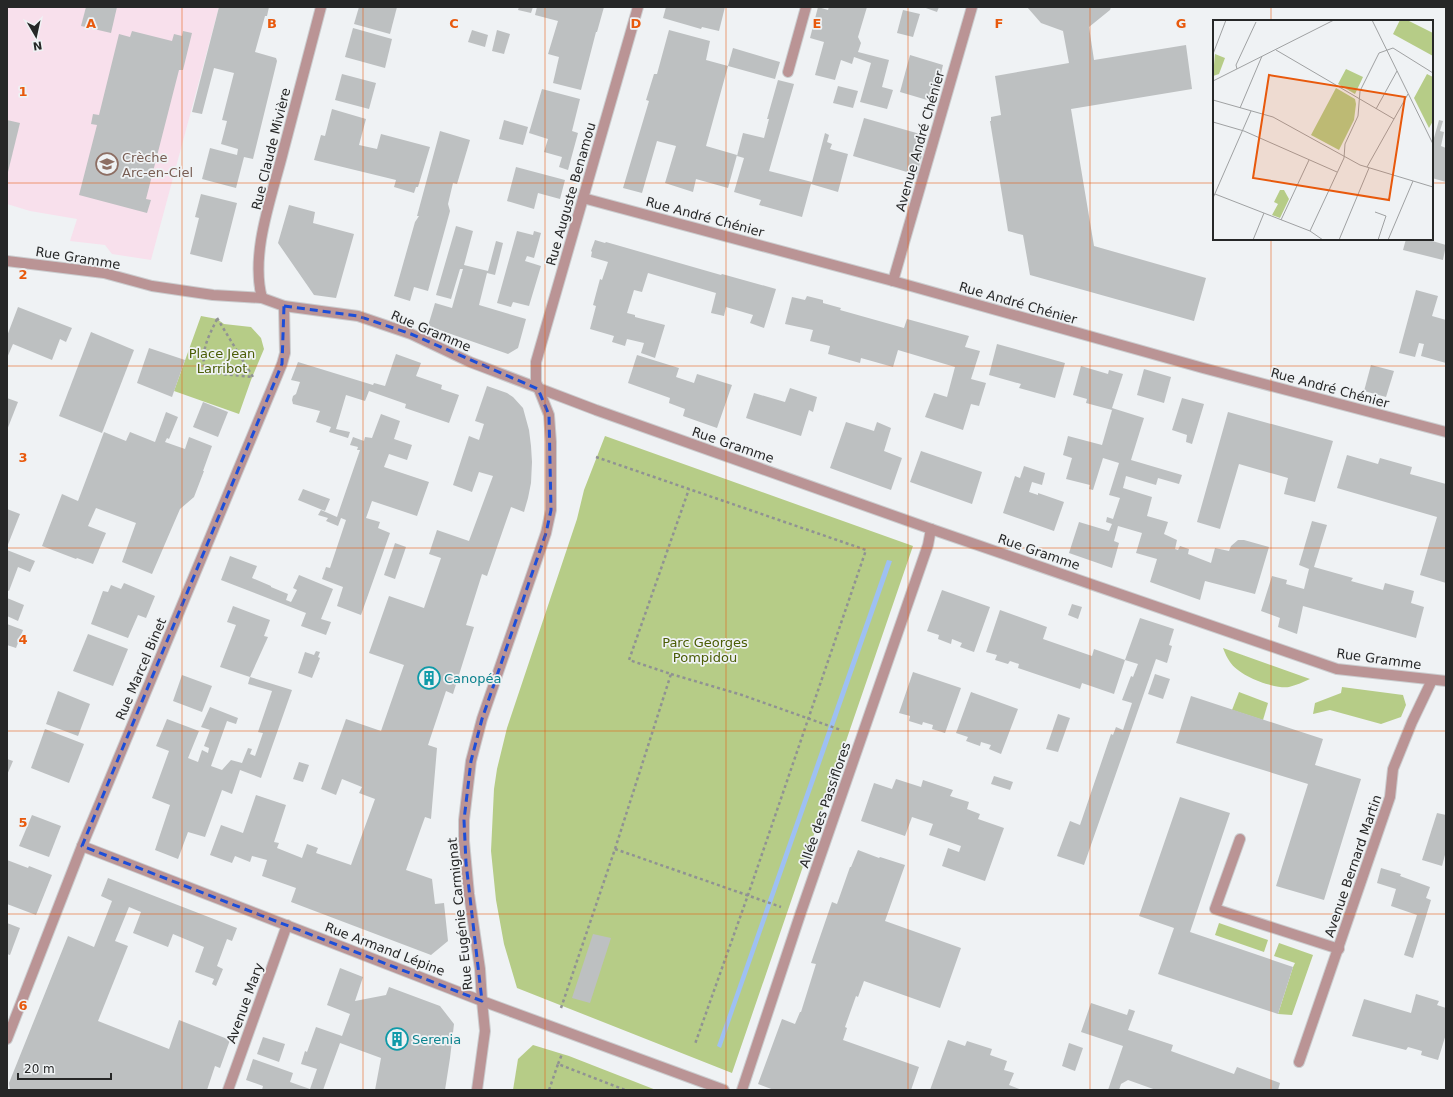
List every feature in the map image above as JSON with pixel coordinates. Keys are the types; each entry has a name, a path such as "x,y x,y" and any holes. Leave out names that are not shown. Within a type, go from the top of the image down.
{"street":[{"name":"Rue Claude Mivière","path":"262,298 259,278 262,237 321,7"},
{"name":"Rue Auguste Benamou","path":"538,389 536,362 638,7"},
{"path":"788,72 806,7"},
{"name":"Avenue André Chénier","path":"893,282 972,7"},
{"name":"Rue André Chénier","path":"583,198 1203,368 1446,432"},
{"name":"Rue Gramme","path":"7,261 104,273 152,286 213,295 262,298 284,306 358,316 411,334 470,362 538,389 932,529 1337,669 1446,681"},
{"name":"Rue Marcel Binet","path":"7,1039 82,846 282,364 285,353 284,306"},
{"name":"Rue Eugénie Carmignat","path":"477,1090 485,1031 480,969 469,894 464,820 471,760 482,719 546,533 551,510 552,477 549,421 546,407 538,389"},
{"name":"Allée des Passiflores","path":"742,1090 800,915 932,529"},
{"name":"Avenue Bernard Martin","path":"1299,1062 1390,797 1393,769 1412,722 1432,680"},
{"path":"1240,839 1215,909 1339,949"},
{"name":"Rue Armand Lépine","path":"82,846 482,1001 724,1090"},
{"name":"Avenue Mary","path":"228,1090 287,925"}],"path":[{"path":"218,314 206,340 203,354 204,366 212,373 253,377 272,387"},
{"path":"217,319 253,377"},
{"path":"596,457 866,550 748,895 694,1044"},
{"path":"689,489 629,660 742,695 833,728"},
{"path":"554,1027 616,849 671,674"},
{"path":"616,849 771,904"},
{"path":"549,1090 558,1064 625,1090"}],"highlighted area":[{"path":"284,306 358,316 411,334 538,389 549,415 551,510 546,533 482,719 471,761 464,820 466,863 482,1001 82,846 282,364"}],"shaded area":[{"name":"Crèche Arc-en-Ciel","path":"7,7 219,7 151,260 112,254 105,245 70,241 77,219 30,211 7,204"}],"green space":[{"name":"Place Jean Larribot","path":"201,316 217,319 224,324 251,327 261,338 264,349 239,414 174,391"},
{"name":"Parc Georges Pompidou","path":"605,436 913,546 732,1073 517,988 504,944 496,900 491,851 494,789 497,769 507,728 577,519 584,490"},
{"path":"1223,648 1310,679 1289,687 1266,684 1248,677 1234,667"},
{"path":"1342,687 1403,695 1406,705 1401,717 1381,724 1330,710 1313,714 1315,703 1341,693"},
{"path":"1239,692 1268,703 1263,720 1232,710"},
{"path":"1219,923 1268,940 1264,952 1215,935"},
{"path":"1279,943 1313,955 1292,1015 1278,1014 1295,963 1274,956"},
{"path":"533,1045 569,1056 656,1090 513,1090 518,1059"}],"water":[{"path":"887,560 892,561 721,1048 717,1046"}],"building":[{"path":"86,7 117,7 111,33 81,26"},
{"path":"219,7 269,7 255,52 276,58 277,61 253,159 244,157 236,188 202,179 210,148 237,155 238,149 221,144 227,121 222,120 234,73 214,68 202,114 192,112"},
{"path":"359,7 397,7 390,34 354,24"},
{"path":"519,7 533,7 531,13 518,10"},
{"path":"537,7 604,7 581,90 553,83 559,57 548,54 558,21 535,15"},
{"path":"666,7 725,7 719,31 702,27 701,29 663,18"},
{"path":"818,7 828,10 829,7 867,7 858,37 861,43 858,52 889,60 882,87 893,90 887,109 860,102 871,63 854,57 852,64 841,60 835,80 815,75 824,42 810,38"},
{"path":"923,7 939,7 937,12"},
{"path":"1027,7 1111,7 1110,10 1089,27 1094,60 1186,45 1192,89 1071,109 1094,246 1206,278 1194,321 1030,275 1023,235 1008,231 990,121 991,117 1001,115 995,76 1069,63 1063,31 1041,23"},
{"path":"903,10 920,14 913,37 897,33"},
{"path":"353,28 392,39 385,68 345,57"},
{"path":"472,30 488,35 485,47 468,42"},
{"path":"497,30 510,34 504,54 492,51"},
{"path":"669,30 710,41 706,60 728,66 706,146 737,155 728,188 696,179 693,192 665,183 676,146 657,141 642,193 623,188 649,101 646,100 654,74 657,74"},
{"path":"132,31 172,41 174,34 182,36 183,31 192,33 183,70 179,70 146,199 151,200 147,213 79,195 97,125 91,124 93,114 99,115 119,34 130,37"},
{"path":"733,48 780,62 775,79 728,66"},
{"path":"910,55 943,65 934,102 900,92"},
{"path":"342,74 376,83 369,109 335,100"},
{"path":"778,80 794,84 769,171 812,182 825,133 829,135 827,142 832,144 830,149 848,154 838,192 811,184 802,217 759,205 761,200 734,192 744,158 737,156 743,133 764,138 769,119 767,119"},
{"path":"838,86 858,91 853,108 833,103"},
{"path":"542,89 580,99 572,131 578,133 568,170 559,167 562,157 544,152 548,139 529,133"},
{"path":"332,109 366,119 359,145 377,149 381,134 430,147 418,187 416,187 414,193 394,187 396,180 314,160 321,135 325,136"},
{"path":"864,118 927,136 917,175 853,156"},
{"path":"7,120 20,123 8,172 7,172"},
{"path":"504,120 528,127 523,145 499,139"},
{"path":"1439,120 1443,121 1440,131 1444,132 1441,146 1446,148 1446,182 1433,178 1433,141"},
{"path":"440,131 470,140 457,184 453,183 448,204 450,211 428,291 414,287 410,301 394,296 415,222 419,216 417,216"},
{"path":"516,167 565,180 560,199 538,193 534,209 507,201"},
{"path":"201,194 237,203 222,262 190,254 199,218 195,217"},
{"path":"289,205 315,212 313,223 354,234 336,298 314,295 278,243"},
{"path":"456,226 473,231 464,265 488,271 496,241 503,243 495,275 487,273 479,305 526,319 518,348 508,354 428,326 435,303 452,308 463,269 460,269 451,299 436,295"},
{"path":"517,231 533,235 534,231 541,233 534,258 527,256 525,261 541,266 529,306 513,302 511,307 497,303"},
{"path":"595,240 776,289 764,328 750,323 753,315 726,307 724,316 711,313 716,293 648,273 642,292 634,290 627,313 635,315 635,317 665,325 655,358 641,353 644,343 627,339 625,346 612,342 614,336 590,329 596,306 593,305 600,279 602,280 608,262 591,257 591,251"},
{"path":"1406,240 1429,240 1446,245 1443,260 1403,250"},
{"path":"1416,290 1438,296 1432,316 1446,320 1446,363 1421,356 1424,344 1419,343 1415,357 1399,353"},
{"path":"807,296 823,300 823,303 841,308 840,310 904,328 907,319 969,336 965,347 980,351 971,379 986,383 979,406 971,404 963,430 925,417 934,393 947,397 955,367 898,350 893,367 861,358 860,363 828,354 830,346 810,341 813,330 785,324 792,297 805,300"},
{"path":"18,307 72,328 66,342 60,339 52,360 13,344 7,358 7,336"},
{"path":"91,332 134,350 102,433 59,416"},
{"path":"997,344 1065,363 1055,398 1019,388 1021,384 989,375"},
{"path":"149,348 185,360 172,397 137,383"},
{"path":"396,354 421,363 416,376 442,385 441,389 459,395 449,423 405,408 406,404 369,391 365,401 346,395 336,429 350,432 348,438 329,432 331,427 316,422 320,411 293,404 293,396 296,394 300,382 291,380 298,362 373,385 374,383 385,386"},
{"path":"637,355 679,368 676,377 694,383 697,374 732,385 717,428 683,416 685,409 669,403 670,398 628,383"},
{"path":"1371,365 1394,371 1386,397 1364,391"},
{"path":"1081,366 1108,374 1109,370 1123,374 1112,408 1144,418 1131,460 1182,475 1179,484 1158,478 1156,485 1126,476 1123,488 1152,497 1147,516 1168,522 1164,534 1177,540 1175,549 1178,550 1180,546 1189,549 1188,554 1211,563 1215,548 1229,551 1231,546 1238,540 1244,540 1269,547 1255,594 1205,581 1200,600 1150,582 1157,559 1136,553 1142,533 1118,526 1114,541 1119,543 1112,568 1069,553 1079,522 1109,531 1112,524 1106,522 1107,517 1113,519 1120,498 1109,495 1119,463 1103,458 1093,490 1089,489 1090,485 1066,479 1072,458 1063,455 1068,436 1102,445 1112,410 1086,403 1087,399 1073,395"},
{"path":"1144,369 1171,377 1164,403 1137,395"},
{"name":"Canopéa","path":"487,386 507,393 523,408 529,430 531,446 531,483 524,512 511,507 487,576 482,574 466,625 474,627 453,694 446,691 428,745 437,748 431,819 425,817 406,870 432,879 435,904 444,903 448,941 431,955 291,902 296,888 262,876 267,860 252,856 250,862 235,856 232,863 210,855 221,825 243,833 256,795 286,805 274,842 279,843 277,848 302,858 307,844 318,848 316,853 351,865 375,799 359,793 362,787 342,779 336,795 321,789 346,719 381,731 404,665 369,653 389,596 424,608 441,558 429,554 437,530 469,541 493,476 479,472 472,492 453,485 469,436 479,440 484,424 475,421"},
{"path":"790,388 817,397 813,412 809,410 801,436 746,418 754,393 785,402"},
{"path":"7,398 18,402 7,430"},
{"path":"1182,398 1204,404 1192,444 1186,442 1187,435 1172,430"},
{"path":"203,402 228,412 218,437 193,427"},
{"path":"166,412 178,417 169,439 167,438 165,442 185,449 189,437 212,446 194,497 180,509 152,574 122,562 136,523 96,508 88,526 106,533 93,564 42,546 62,494 78,501 104,432 126,441 130,432 155,442"},
{"path":"1228,412 1333,441 1315,502 1284,494 1288,478 1239,464 1220,529 1197,522"},
{"path":"381,414 400,421 394,439 412,445 407,460 389,454 384,467 429,482 417,516 372,501 366,518 380,522 378,528 390,533 361,615 337,606 343,587 322,579 326,567 330,568 346,520 341,518 338,526 326,521 328,518 318,515 321,510 337,517 360,450 357,450 358,447 350,445 353,437 364,441 365,437 372,438"},
{"path":"846,422 874,431 877,422 891,428 884,451 902,458 891,490 830,468"},
{"path":"921,451 982,472 972,504 910,482"},
{"path":"1347,455 1378,464 1380,458 1412,467 1410,474 1446,484 1446,583 1420,575 1437,517 1337,488"},
{"path":"1024,466 1045,473 1042,485 1032,482 1029,492 1038,495 1038,493 1064,502 1054,531 1003,513 1015,476 1020,478"},
{"path":"303,489 330,499 325,511 298,500"},
{"path":"7,509 20,514 7,547"},
{"path":"1312,521 1327,525 1314,567 1353,578 1351,581 1383,590 1385,583 1414,591 1411,603 1424,607 1416,638 1303,606 1297,634 1278,627 1280,618 1261,611 1272,576 1287,580 1286,584 1304,589 1309,569 1299,565"},
{"path":"395,543 406,547 395,579 384,575"},
{"path":"7,550 35,561 30,572 18,567 9,591 7,590"},
{"path":"230,556 257,566 252,578 288,594 286,600 291,602 297,590 293,588 299,575 333,589 321,619 331,622 326,635 301,626 306,613 221,580"},
{"path":"124,583 155,596 146,618 138,615 128,638 91,624 103,591 108,592 111,585 121,589"},
{"path":"942,590 990,607 974,652 960,647 962,643 952,639 951,644 938,639 939,635 927,631"},
{"path":"7,598 24,605 18,621 7,616"},
{"path":"1072,604 1082,607 1078,619 1068,615"},
{"path":"233,606 270,620 264,636 268,637 250,677 220,667 236,625 227,622"},
{"path":"1000,610 1047,627 1043,639 1092,656 1094,649 1125,660 1114,694 1082,683 1080,689 1018,668 1019,664 1010,661 1008,664 995,660 997,655 986,652"},
{"path":"1140,618 1174,629 1169,645 1172,646 1167,663 1156,659 1084,865 1057,856 1070,821 1080,825 1111,734 1113,735 1116,727 1123,730 1132,703 1122,700 1131,676 1133,677 1138,664 1125,660"},
{"path":"7,624 23,630 16,648 7,645"},
{"path":"88,634 128,649 113,686 73,671"},
{"path":"316,651 320,652 318,657 320,658 312,678 298,673 305,652 314,655"},
{"path":"913,672 961,688 945,733 932,729 933,725 923,722 922,725 909,721 910,716 899,713"},
{"path":"1155,674 1170,679 1163,699 1148,694"},
{"path":"182,675 212,686 202,712 173,701"},
{"path":"250,677 292,690 261,778 240,770 232,794 222,790 205,837 188,832 178,859 155,850 170,805 152,798 169,751 156,746 167,719 199,731 188,758 198,762 202,750 208,753 209,748 204,746 210,730 201,727 210,707 238,718 236,724 227,721 211,766 222,770 231,760 242,763 248,748 252,749 250,754 255,756 263,733 258,732 272,691 248,684"},
{"path":"58,691 90,704 78,736 46,724"},
{"path":"971,692 1018,709 1001,754 989,749 991,745 981,742 980,746 966,741 968,737 956,733"},
{"path":"1191,696 1323,739 1315,765 1361,779 1324,900 1276,886 1308,784 1176,743"},
{"path":"1058,714 1070,718 1058,752 1046,749"},
{"path":"45,729 84,744 69,783 31,768"},
{"path":"7,759 13,761 7,775"},
{"path":"299,762 309,765 303,782 293,779"},
{"path":"994,776 1013,782 1010,790 991,784"},
{"path":"896,779 921,787 923,780 953,790 950,796 969,802 967,809 980,814 978,819 1004,828 985,881 942,866 948,848 959,852 961,846 929,835 933,824 912,817 905,836 861,821 874,783 892,789"},
{"path":"1180,797 1230,813 1190,932 1293,967 1278,1014 1158,974 1174,928 1139,916"},
{"path":"1437,813 1446,815 1446,851 1442,866 1422,860"},
{"path":"32,815 61,826 49,857 19,846"},
{"path":"858,850 879,858 880,857 905,865 885,921 961,948 940,1008 864,981 858,997 856,996 845,1027 847,1028 843,1040 919,1067 911,1090 774,1090 758,1084 782,1019 795,1024 801,1012 816,964 811,963 832,902 837,904 850,867"},
{"path":"7,860 28,868 29,866 52,875 36,915 7,904"},
{"path":"1381,868 1401,874 1400,876 1430,887 1426,898 1431,900 1413,958 1404,955 1417,915 1391,906 1396,889 1377,883"},
{"path":"108,878 237,928 232,941 227,939 217,966 223,969 216,986 212,984 214,979 195,972 204,947 173,934 168,947 133,933 141,912 129,907 115,941 128,946 98,1021 169,1049 179,1020 230,1040 220,1068 215,1066 207,1090 10,1090 9,1083 68,936 94,947 112,901 101,896"},
{"path":"7,923 20,928 10,955 7,954"},
{"path":"593,934 611,938 590,1003 572,998"},
{"name":"Serenia","path":"340,968 363,977 355,1001 386,995 389,987 440,1006 454,1024 445,1090 375,1090 381,1058 340,1043 323,1090 262,1090 263,1086 246,1080 253,1059 293,1073 290,1082 310,1089 317,1069 301,1064 316,1027 342,1036 350,1014 327,1005"},
{"path":"1416,994 1439,1001 1437,1005 1446,1008 1446,1034 1438,1060 1421,1055 1422,1051 1408,1047 1406,1050 1352,1036 1364,999 1411,1013"},
{"path":"1091,1003 1127,1015 1129,1009 1135,1011 1128,1030 1173,1045 1171,1051 1234,1074 1237,1067 1280,1083 1278,1090 1156,1090 1128,1080 1121,1084 1119,1090 1108,1090 1123,1046 1081,1032"},
{"path":"263,1037 285,1044 279,1062 257,1054"},
{"path":"948,1040 965,1046 967,1041 992,1049 990,1055 1007,1061 1004,1070 1014,1073 1009,1085 1022,1090 930,1090"},
{"path":"1069,1043 1083,1048 1075,1071 1062,1066"}],"place":[{"name":"Crèche Arc-en-Ciel","path":"107,164"},
{"name":"Canopéa","path":"429,678"},
{"name":"Serenia","path":"397,1039"}]}
